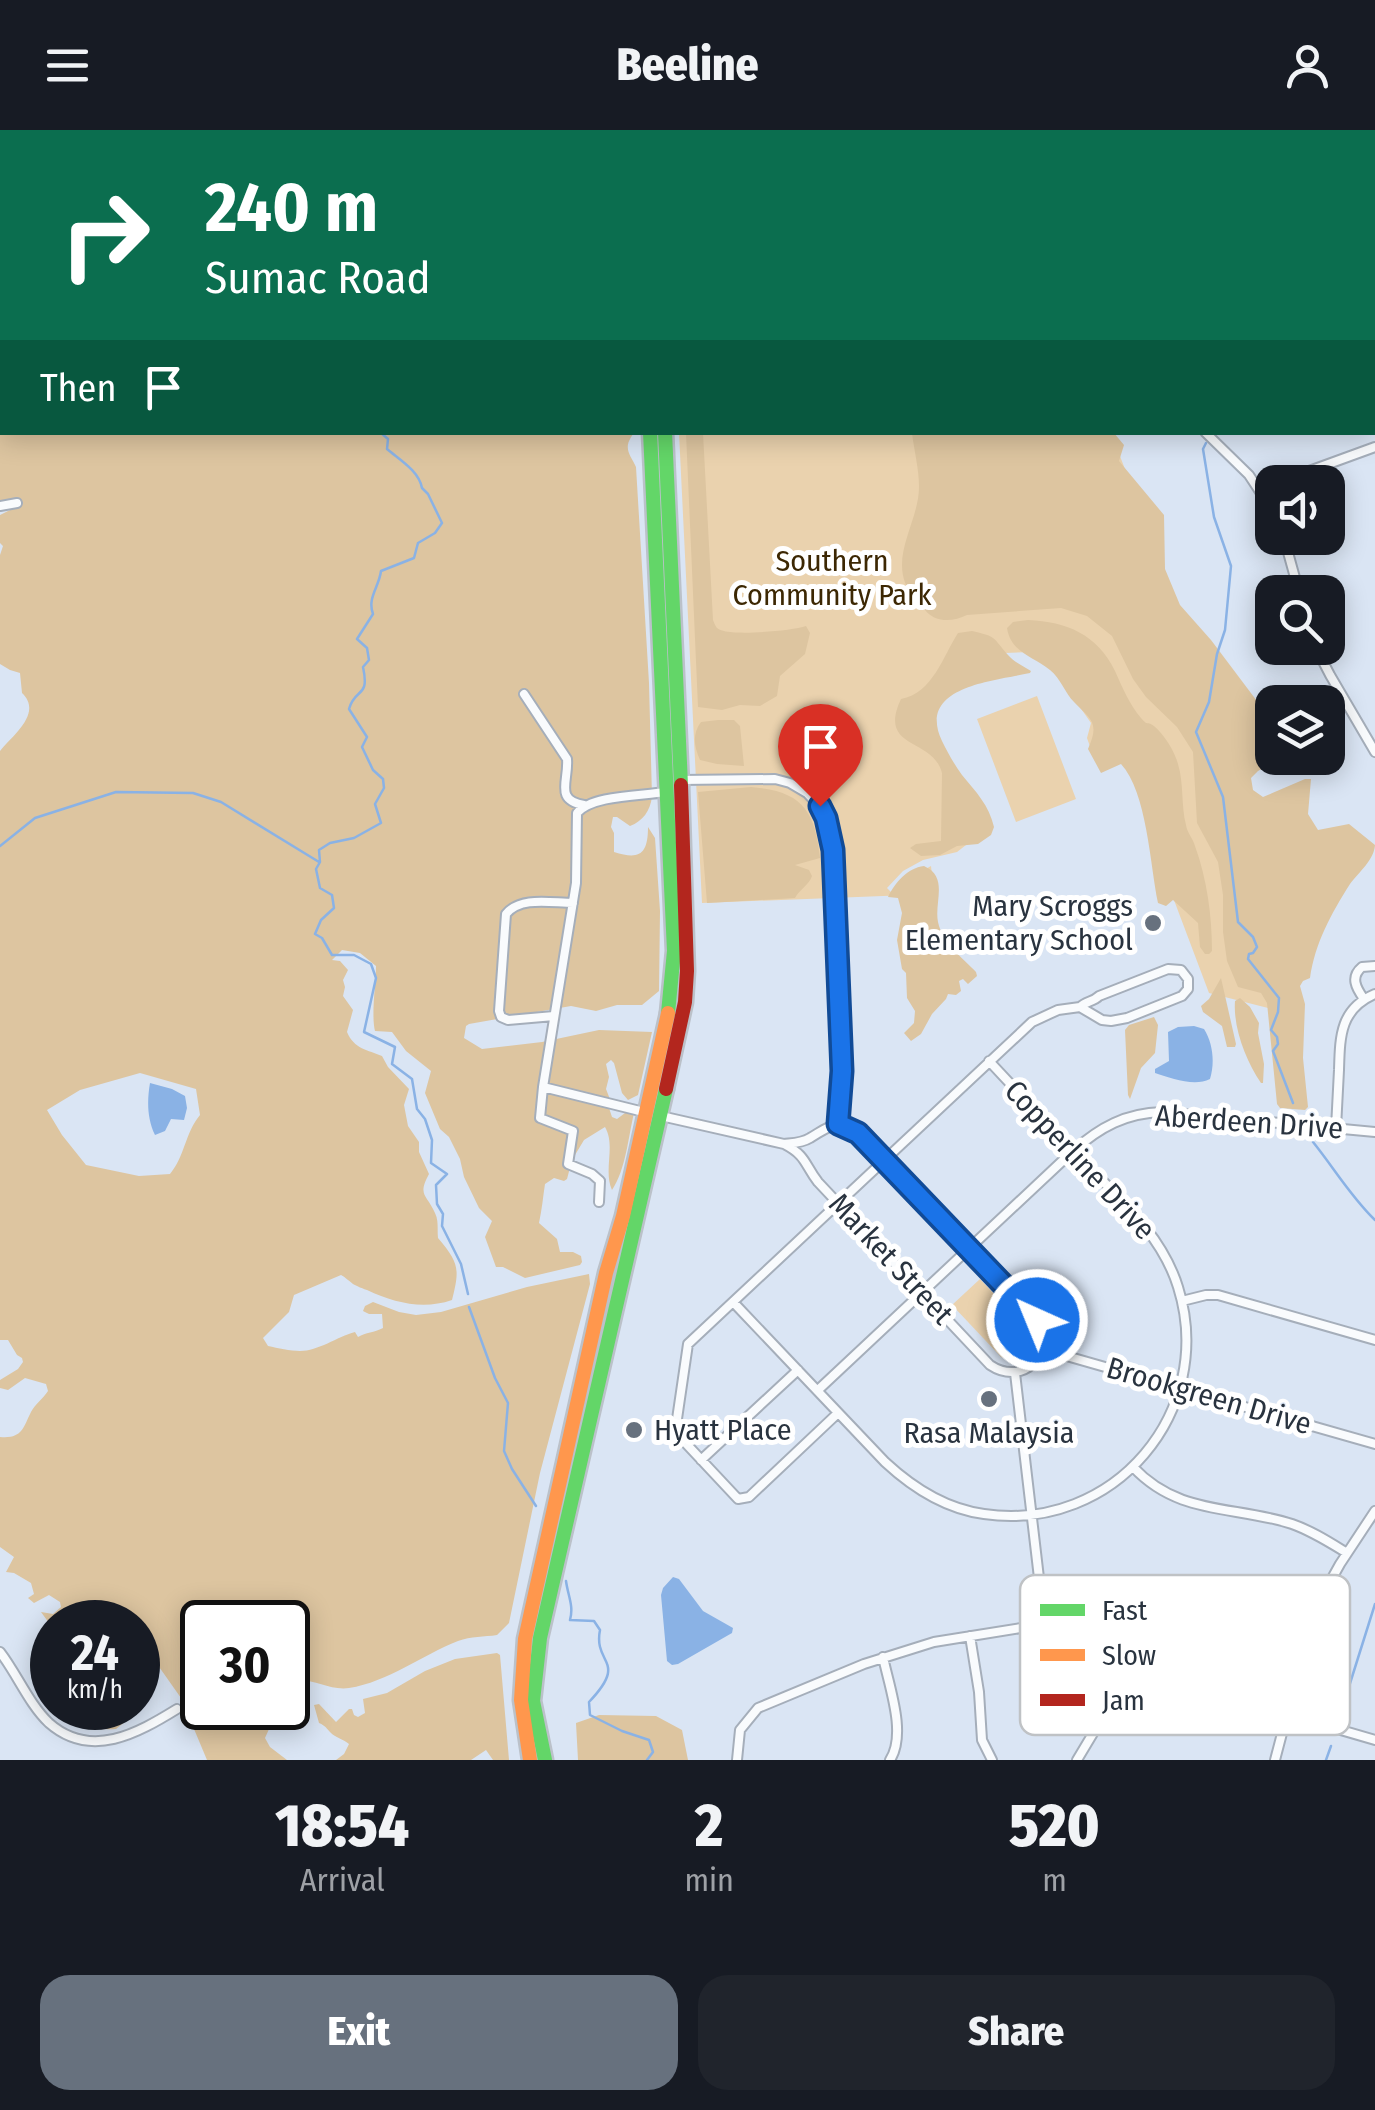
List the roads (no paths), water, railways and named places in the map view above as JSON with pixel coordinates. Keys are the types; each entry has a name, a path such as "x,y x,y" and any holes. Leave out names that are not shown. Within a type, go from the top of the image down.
{"highway":[{"path":"546,1760 533,1700 540,1638 653,1114 674,951 650,435"},
{"path":"530,1760 521,1701 525,1639 606,1273 685,1002 687,971 665,435"}],"street":[{"path":"1209,435 1255,484"},
{"path":"1327,465 1375,447"},
{"path":"0,506 17,503"},
{"path":"1324,665 1375,752"},
{"path":"524,694 566,759 564,790 573,803 584,805 665,792"},
{"path":"680,780 774,779 807,793 826,818 833,850 839,980 842,1071 838,1124"},
{"path":"584,805 577,814 576,883 538,1114 573,1130 568,1164 592,1174 600,1182 600,1202"},
{"path":"554,1016 508,1020 499,1011 506,914 521,902 572,904"},
{"path":"1364,998 1355,984 1356,975 1362,968 1375,966"},
{"path":"838,1413 744,1500 735,1497 677,1430 686,1352 694,1338 1039,1018 1080,1007 1102,1020 1118,1020 1182,996 1188,980 1181,970 1168,969 1084,1002 1080,1007"},
{"path":"1336,1128 1340,1036 1356,1005 1375,994"},
{"name":"Copperline Drive","path":"734,1302 885,1462 923,1492 943,1502 981,1514 1031,1515 1090,1498 1123,1477 1165,1426 1179,1388 1186,1344 1182,1301 1174,1275 1159,1246 1136,1217 989,1061"},
{"name":"Market Street","path":"542,1087 784,1144 799,1143 838,1124 858,1133 1037,1320 1043,1336 1042,1350"},
{"name":"Aberdeen Drive","path":"818,1390 1073,1150 1108,1124 1152,1112 1375,1132"},
{"path":"806,1160 806,1148 812,1138"},
{"name":"Market Street","path":"784,1144 806,1160 811,1173 838,1204 990,1364 997,1370 1015,1373"},
{"path":"1182,1301 1218,1296 1375,1340"},
{"path":"1039,1575 1015,1373 1034,1363 1042,1350"},
{"name":"Brookgreen Drive","path":"1042,1350 1375,1444"},
{"path":"700,1460 798,1370"},
{"path":"1133,1467 1148,1482 1175,1498 1294,1525 1347,1553"},
{"path":"1334,1575 1375,1511"},
{"path":"737,1760 740,1730 758,1708 883,1657 934,1642 1020,1628"},
{"path":"970,1636 982,1740 992,1760"},
{"path":"0,1652 48,1722 73,1737 98,1742 124,1739 177,1708"},
{"path":"883,1657 898,1732 890,1760"},
{"path":"1350,1733 1375,1740"},
{"path":"1077,1760 1092,1735"},
{"path":"1275,1760 1282,1735"}],"water":[{"path":"1194,1026 1204,1029 1209,1040 1213,1060 1210,1079 1190,1082 1155,1073 1155,1069 1169,1061 1168,1032"},
{"path":"150,1083 185,1096 187,1108 184,1120 171,1119 165,1131 155,1135 148,1109"},
{"path":"673,1577 679,1579 703,1611 733,1628 732,1633 672,1665 667,1661 661,1595"}],"waterway":[{"path":"383,435 388,439 387,449 417,476 442,523 435,533 418,543 414,558 381,571 372,598 373,614 357,639 367,648 369,660 363,667 363,689 349,709 367,737 362,747 373,770 383,779 384,788 375,804 381,823 319,850 316,869 320,888 332,895 334,908 321,920 315,934 332,955 354,955 371,964 376,978 364,1032 395,1047 392,1064 412,1079 417,1109 432,1140 431,1163 447,1174 436,1185 437,1204 443,1214 442,1226 461,1264 468,1294"},
{"path":"1206,443 1203,449 1214,517 1231,566 1225,630 1209,702 1196,732 1223,797 1238,922 1257,947 1248,959 1279,998 1271,1030 1278,1044 1273,1051 1293,1103"},
{"path":"0,846 35,818 116,792 193,793 221,802 319,862"},
{"path":"1313,1142 1375,1220"},
{"path":"469,1307 508,1403 504,1451 536,1506"},
{"path":"566,1581 570,1620 594,1621 600,1630 599,1641 607,1663 607,1678 589,1702 590,1715 649,1740 653,1752 647,1760"},
{"path":"1350,1683 1375,1604"},
{"path":"1326,1760 1331,1746"}],"place":[{"name":"Mary Scroggs Elementary School","path":"1153,923"},
{"name":"Rasa Malaysia","path":"989,1399"},
{"name":"Hyatt Place","path":"634,1430"}],"park label":[{"name":"Southern Community Park","path":"832,578"}]}
